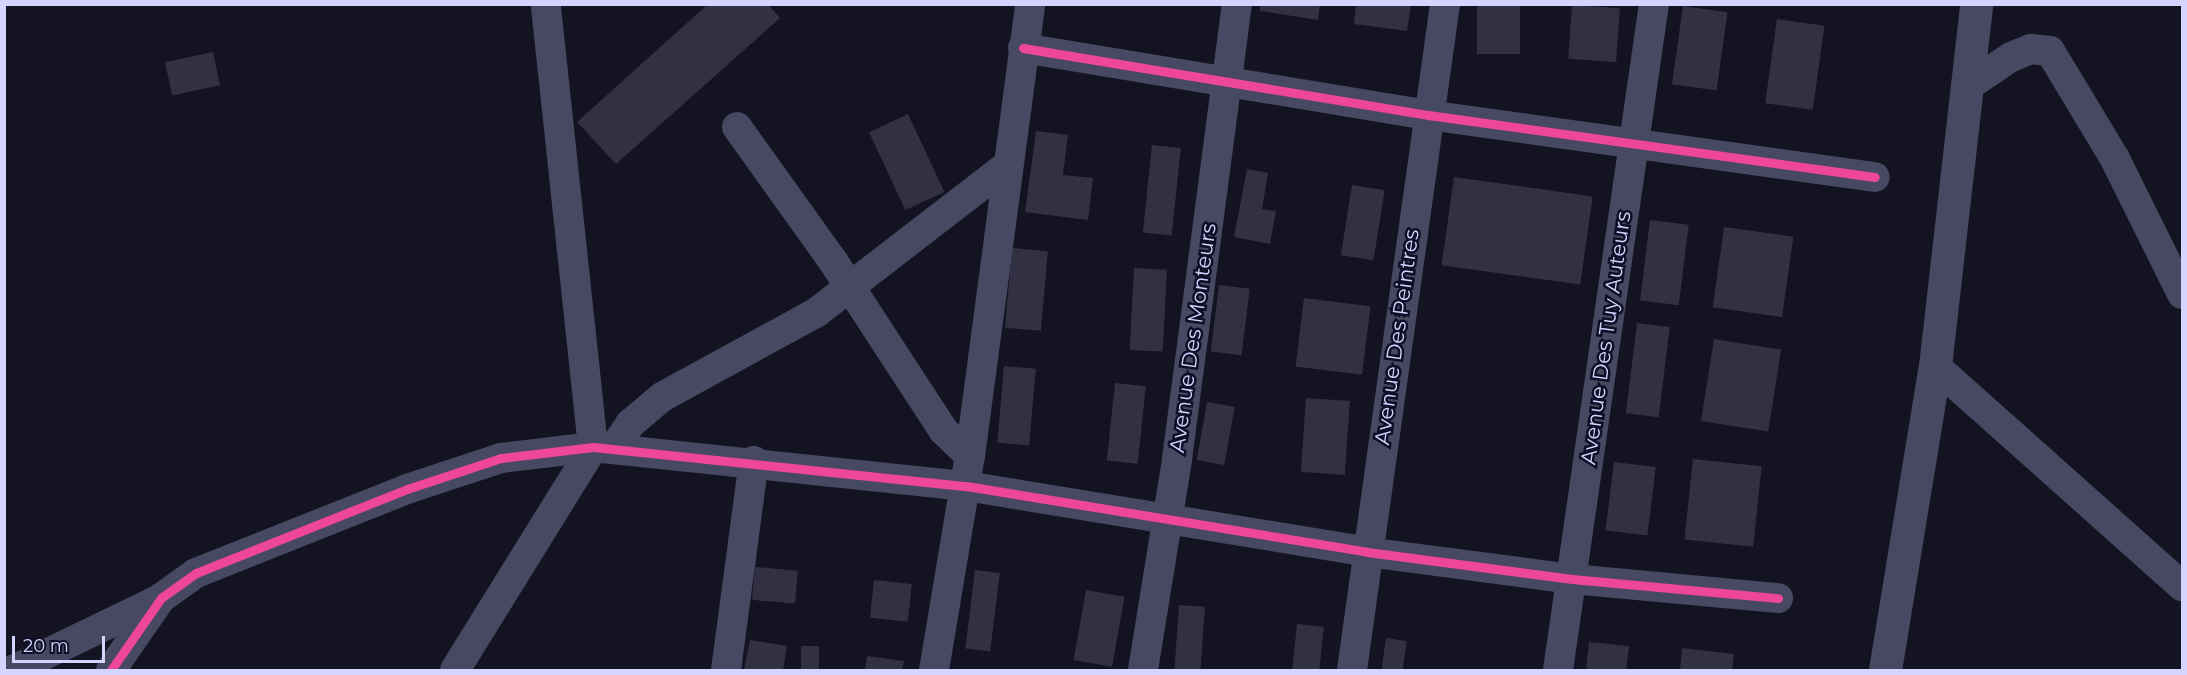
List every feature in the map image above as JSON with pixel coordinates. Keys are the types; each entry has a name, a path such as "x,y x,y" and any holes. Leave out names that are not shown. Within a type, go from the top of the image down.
{"street":[{"path":"546,4 603,447"},
{"path":"934,670 966,486 1030,4"},
{"name":"Avenue Des Monteurs","path":"1143,670 1167,521 1237,4"},
{"name":"Avenue Des Peintres","path":"1352,670 1444,4"},
{"name":"Avenue Des Tuy Auteurs","path":"1558,670 1654,4"},
{"path":"1885,670 1935,366 1976,4"},
{"path":"1023,48 1428,115 1875,177"},
{"path":"1968,86 2011,57 2031,49 2050,51 2114,157 2182,294"},
{"path":"737,127 833,261 848,290 943,430 970,456"},
{"path":"455,670 603,447 662,397 817,312 1008,165"},
{"path":"1935,366 2182,586"},
{"path":"13,670 161,598 196,573 407,489 501,458 603,447 754,461 966,486 1167,521 1367,552 1572,579 1778,598"},
{"path":"726,670 754,461"},
{"path":"111,670 161,598"}],"building":[{"path":"708,4 768,4 780,18 616,164 577,122"},
{"path":"1260,4 1320,4 1318,20 1260,11"},
{"path":"1356,4 1411,4 1407,31 1354,24"},
{"path":"1477,5 1520,5 1520,54 1477,54"},
{"path":"1572,5 1620,8 1616,62 1568,59"},
{"path":"1683,6 1728,12 1717,90 1672,84"},
{"path":"1777,19 1825,26 1813,110 1765,103"},
{"path":"213,52 220,85 172,95 165,62"},
{"path":"908,114 944,192 905,210 869,132"},
{"path":"1036,131 1068,135 1063,175 1093,178 1088,220 1025,212"},
{"path":"1152,145 1181,148 1172,236 1143,233"},
{"path":"1247,169 1268,173 1262,209 1276,211 1270,244 1234,237"},
{"path":"1454,177 1593,196 1580,285 1442,265"},
{"path":"1352,185 1385,190 1373,260 1341,255"},
{"path":"1650,220 1689,225 1679,305 1640,300"},
{"path":"1724,227 1793,237 1782,317 1713,307"},
{"path":"1012,248 1048,251 1041,331 1005,328"},
{"path":"1134,268 1167,270 1163,352 1130,350"},
{"path":"1219,285 1250,289 1242,355 1211,352"},
{"path":"1304,298 1371,306 1362,375 1296,366"},
{"path":"1637,323 1670,327 1659,417 1626,413"},
{"path":"1714,339 1781,350 1768,432 1701,421"},
{"path":"1004,366 1036,369 1029,445 997,443"},
{"path":"1115,383 1146,386 1138,464 1107,461"},
{"path":"1306,398 1350,401 1345,475 1301,472"},
{"path":"1207,402 1235,407 1224,465 1197,460"},
{"path":"1693,459 1762,466 1753,547 1685,540"},
{"path":"1614,462 1656,467 1647,536 1606,530"},
{"path":"755,567 798,571 795,604 752,600"},
{"path":"975,570 1000,573 990,651 965,648"},
{"path":"874,580 912,584 908,622 870,618"},
{"path":"1086,590 1124,597 1112,667 1074,660"},
{"path":"1179,605 1205,607 1201,670 1174,670"},
{"path":"1297,624 1324,627 1319,670 1292,670"},
{"path":"1386,638 1407,641 1403,670 1382,670"},
{"path":"750,640 787,646 783,670 744,670"},
{"path":"1589,642 1629,646 1626,670 1586,670"},
{"path":"801,646 819,646 819,670 801,670"},
{"path":"1682,648 1734,654 1732,670 1680,670"},
{"path":"867,656 904,661 902,670 865,670"}],"cycle path":[{"path":"1023,48 1428,115 1875,177"},
{"path":"111,670 161,598 196,573 407,489 501,458 593,447 966,486 1367,552 1572,579 1778,598"}]}
